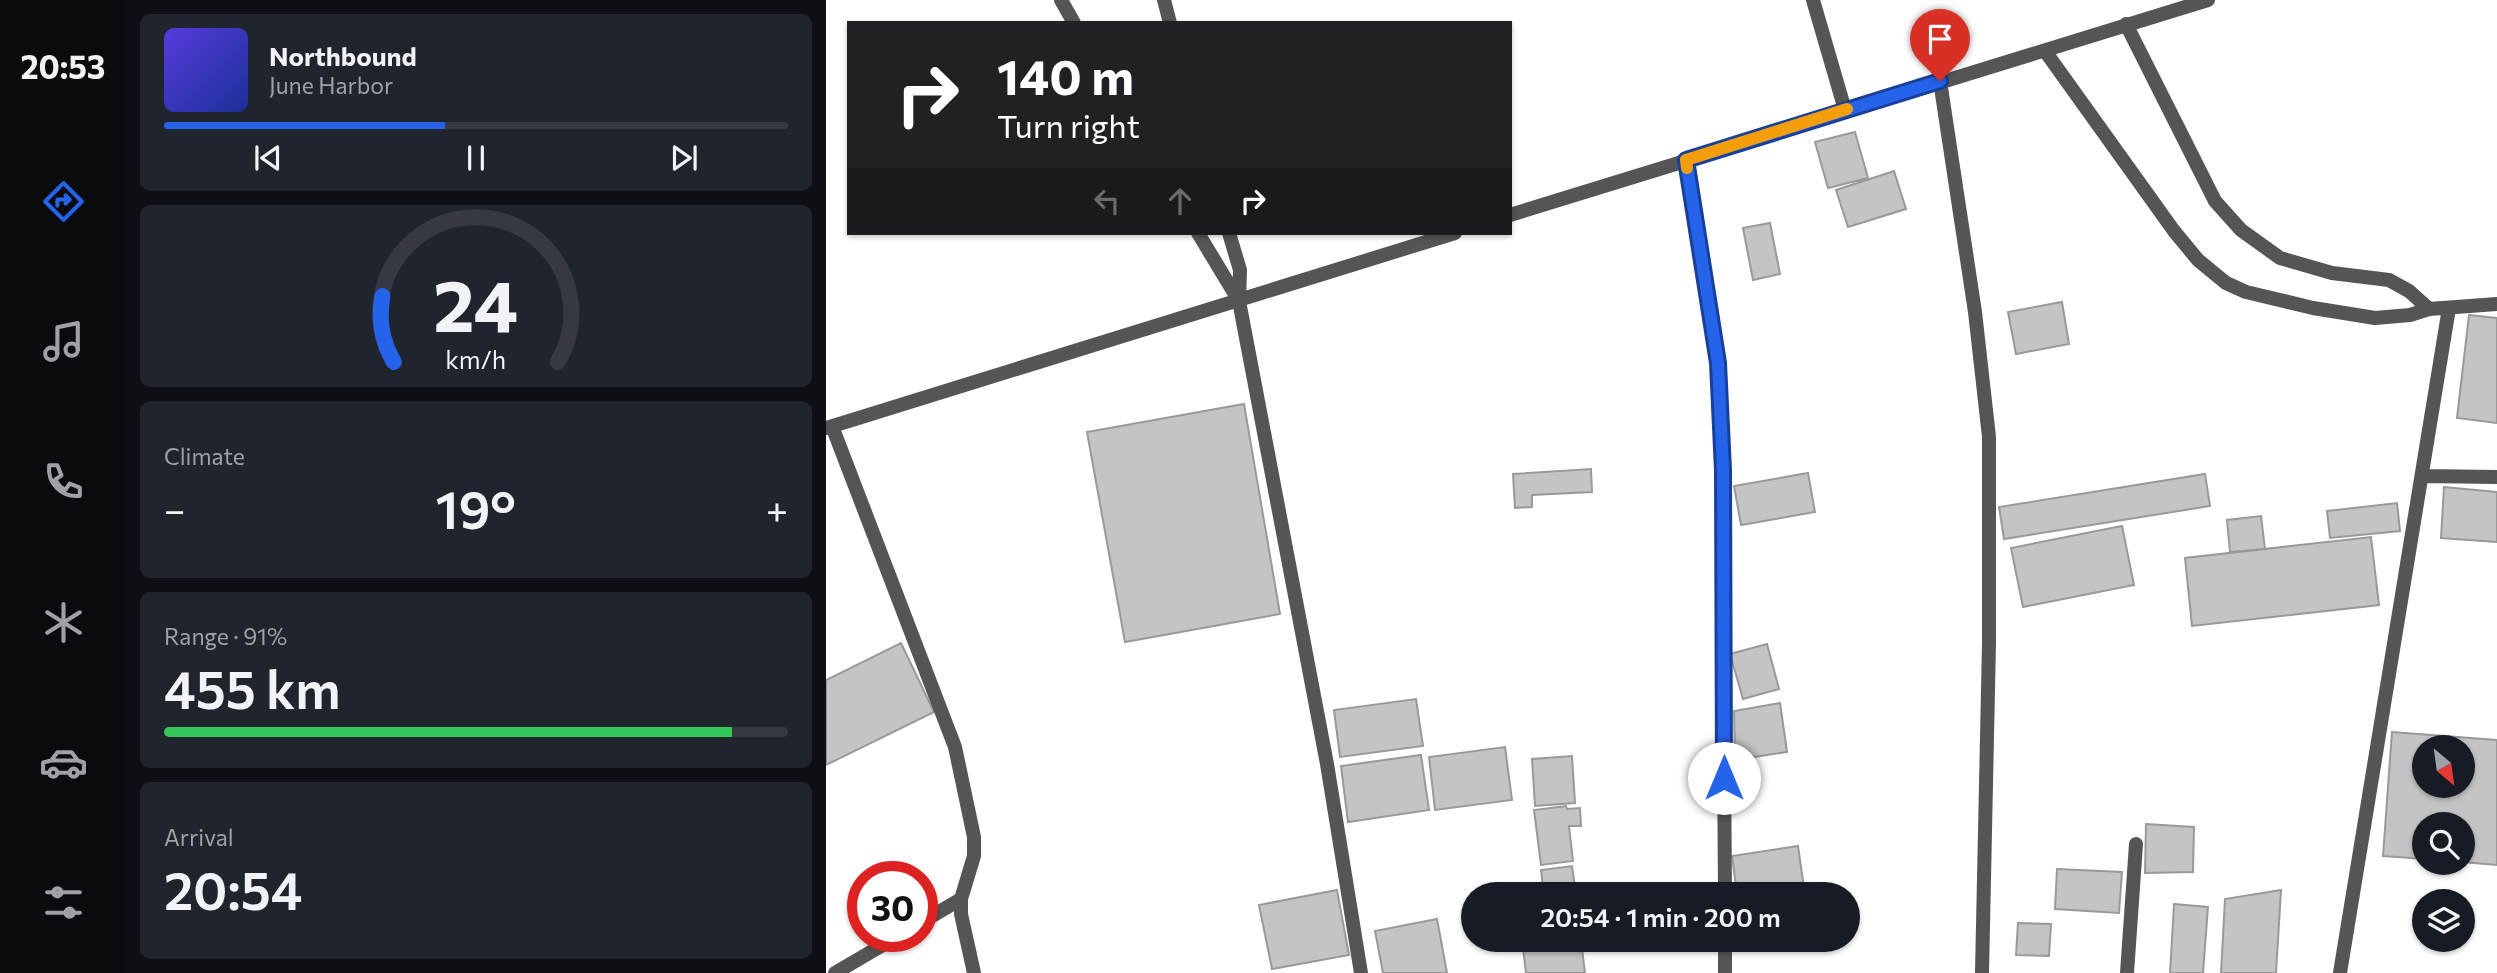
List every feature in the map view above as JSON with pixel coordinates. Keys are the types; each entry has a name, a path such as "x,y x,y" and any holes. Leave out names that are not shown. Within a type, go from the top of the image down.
{"street":[{"path":"1061,0 1073,21"},
{"path":"1164,0 1169,21"},
{"path":"1813,0 1845,110"},
{"path":"1512,214 2208,0"},
{"path":"2126,24 2215,201 2241,230 2288,261 2332,273 2389,280 2409,291 2429,309"},
{"path":"2045,51 2174,231 2198,260 2226,283 2246,292 2313,308 2375,318 2410,315 2429,309 2497,304"},
{"path":"1940,81 1975,312 1989,437 1989,643 1982,973"},
{"path":"1686,160 1718,363 1723,470 1725,882"},
{"path":"1199,235 1239,301"},
{"path":"1230,235 1240,270 1239,301 1325,750 1361,973"},
{"path":"974,973 964,933 961,899 974,856 974,837 955,747 829,427 1449,235"},
{"path":"2340,973 2449,309"},
{"path":"2423,476 2497,477"},
{"path":"2127,973 2136,844"},
{"path":"938,913 961,899"},
{"path":"835,973 871,952"},
{"path":"1725,952 1725,973"}],"building":[{"path":"1855,132 1868,178 1828,188 1815,142"},
{"path":"1894,171 1906,209 1848,227 1836,190"},
{"path":"1770,223 1780,274 1753,280 1743,228"},
{"path":"2062,302 2069,344 2016,354 2008,312"},
{"path":"2469,315 2497,318 2497,423 2457,418"},
{"path":"1244,404 1280,614 1125,642 1087,432"},
{"path":"1591,469 1592,492 1532,495 1532,507 1515,508 1513,474"},
{"path":"1808,473 1815,512 1741,525 1734,486"},
{"path":"2205,474 2210,506 2004,539 1999,507"},
{"path":"2444,487 2497,492 2497,542 2441,538"},
{"path":"2397,503 2400,531 2330,538 2327,511"},
{"path":"2261,516 2265,549 2230,552 2227,520"},
{"path":"2122,526 2134,585 2023,607 2011,548"},
{"path":"2371,537 2379,605 2192,626 2185,558"},
{"path":"901,643 934,712 826,765 826,680"},
{"path":"1767,644 1779,689 1743,699 1730,654"},
{"path":"1416,699 1423,746 1340,757 1334,710"},
{"path":"1780,703 1787,752 1735,760 1734,711"},
{"path":"2392,732 2431,735 2412,735 2412,798 2475,798 2475,738 2497,740 2497,865 2475,863 2475,812 2412,812 2412,858 2383,856"},
{"path":"1505,747 1512,800 1435,810 1429,757"},
{"path":"1421,755 1429,810 1348,822 1341,766"},
{"path":"1572,756 1575,803 1535,806 1532,759"},
{"path":"1566,806 1567,809 1580,808 1581,826 1569,826 1573,861 1541,865 1534,810"},
{"path":"2146,824 2194,827 2193,872 2145,873"},
{"path":"1798,846 1803,882 1735,882 1732,856"},
{"path":"1572,866 1574,882 1542,882 1541,870"},
{"path":"2057,869 2122,872 2119,913 2055,909"},
{"path":"1337,890 1349,955 1272,969 1259,905"},
{"path":"2281,890 2276,973 2221,973 2225,899"},
{"path":"2174,904 2208,907 2203,973 2170,973"},
{"path":"1437,919 1447,973 1383,973 1375,931"},
{"path":"2018,923 2051,924 2049,956 2016,955"},
{"path":"1523,952 1582,952 1585,973 1526,973"}],"slow traffic":[{"path":"1687,168 1686,160 1847,109"}],"route":[{"path":"1724,778 1723,470 1718,363 1686,160 1940,81"}]}
